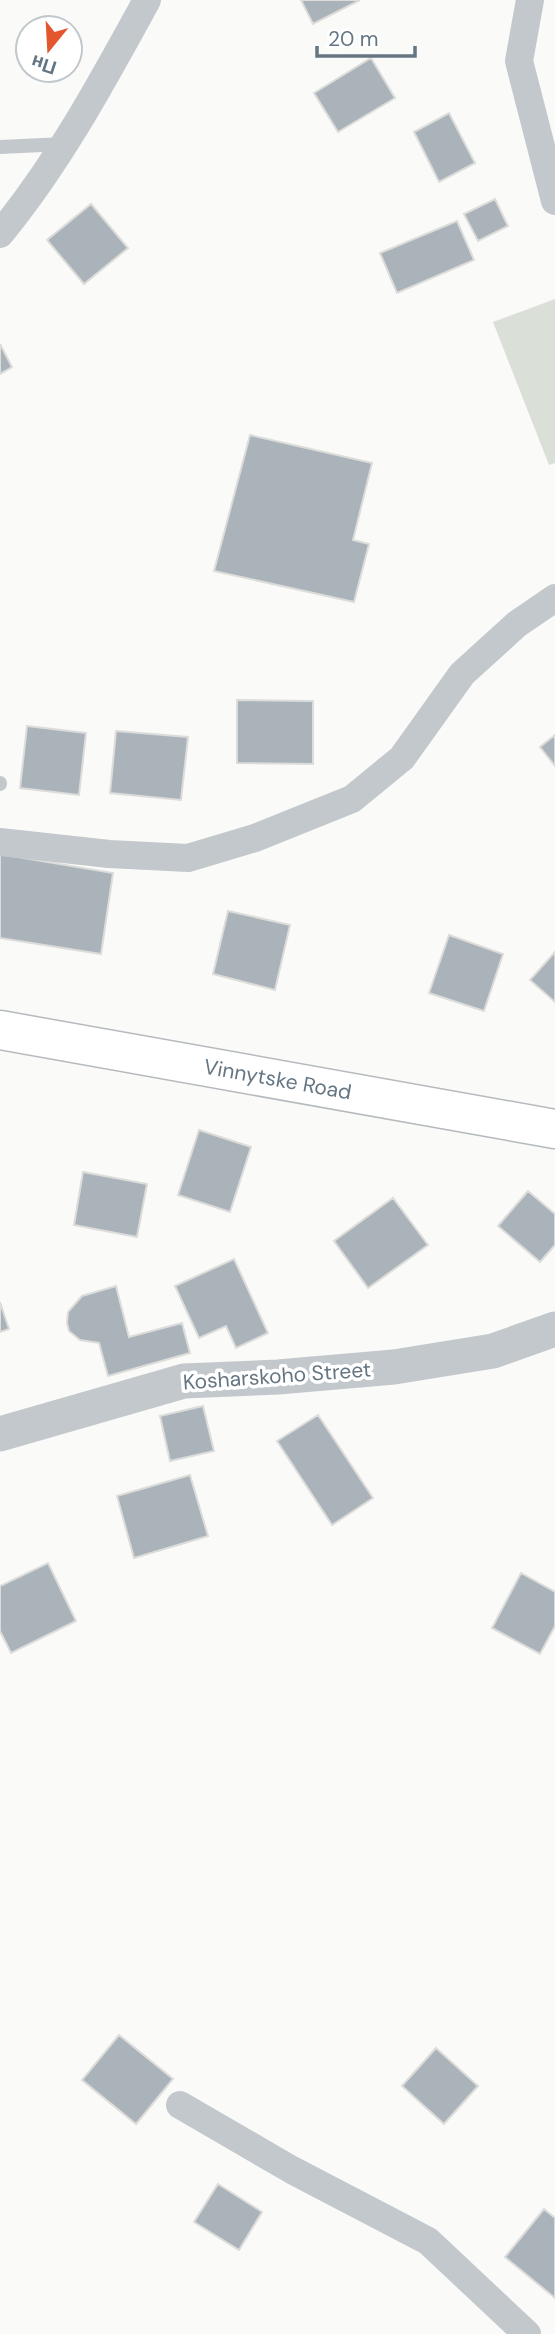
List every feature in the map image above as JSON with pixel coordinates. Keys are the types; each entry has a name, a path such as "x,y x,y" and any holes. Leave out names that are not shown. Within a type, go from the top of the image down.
{"main road":[{"name":"Vinnytske Road","path":"0,1030 555,1129"}],"street":[{"path":"0,234 40,185 147,0"},
{"path":"530,0 519,61 555,201"},
{"path":"0,842 108,854 188,858 255,838 352,799 402,758 462,674 517,624 555,598"},
{"name":"Kosharskoho Street","path":"0,1434 184,1381 278,1377 394,1367 493,1351 555,1329"},
{"path":"180,2105 292,2170 428,2241 527,2334"}],"lane":[{"path":"0,147 65,144"}],"shaded area":[{"path":"555,299 555,463 549,465 493,322"}],"building":[{"path":"301,0 360,0 313,24"},
{"path":"371,58 395,98 338,132 314,93"},
{"path":"449,113 475,163 439,182 414,132"},
{"path":"495,199 508,226 478,241 464,214"},
{"path":"91,204 128,248 84,284 47,240"},
{"path":"457,221 474,260 397,293 380,253"},
{"path":"0,344 12,367 0,374"},
{"path":"250,435 372,463 353,540 369,544 354,602 214,571"},
{"path":"237,700 313,701 313,764 237,763"},
{"path":"27,726 86,733 79,795 20,788"},
{"path":"116,731 188,737 181,800 110,793"},
{"path":"555,735 555,766 540,747"},
{"path":"0,854 113,873 101,954 0,938"},
{"path":"228,911 290,925 275,990 213,974"},
{"path":"449,935 503,954 484,1011 429,993"},
{"path":"555,952 555,1002 530,980"},
{"path":"199,1130 251,1147 230,1212 178,1195"},
{"path":"83,1172 147,1184 137,1237 74,1225"},
{"path":"528,1191 555,1214 555,1245 540,1262 498,1226"},
{"path":"393,1198 428,1245 368,1288 334,1241"},
{"path":"234,1259 268,1333 236,1348 226,1326 199,1338 175,1286"},
{"path":"116,1286 129,1337 182,1323 190,1353 108,1376 99,1343 80,1340 69,1331 67,1323 68,1312 82,1296"},
{"path":"0,1302 9,1329 0,1332"},
{"path":"203,1406 214,1451 170,1461 160,1416"},
{"path":"318,1415 373,1498 332,1525 277,1441"},
{"path":"190,1475 208,1536 134,1558 117,1496"},
{"path":"48,1563 76,1621 11,1653 0,1631 0,1586"},
{"path":"521,1573 555,1592 555,1626 540,1654 492,1628"},
{"path":"119,2035 173,2079 136,2124 82,2080"},
{"path":"436,2048 478,2086 444,2124 402,2086"},
{"path":"218,2184 262,2212 239,2250 194,2222"},
{"path":"544,2209 555,2218 555,2298 505,2257"}]}
